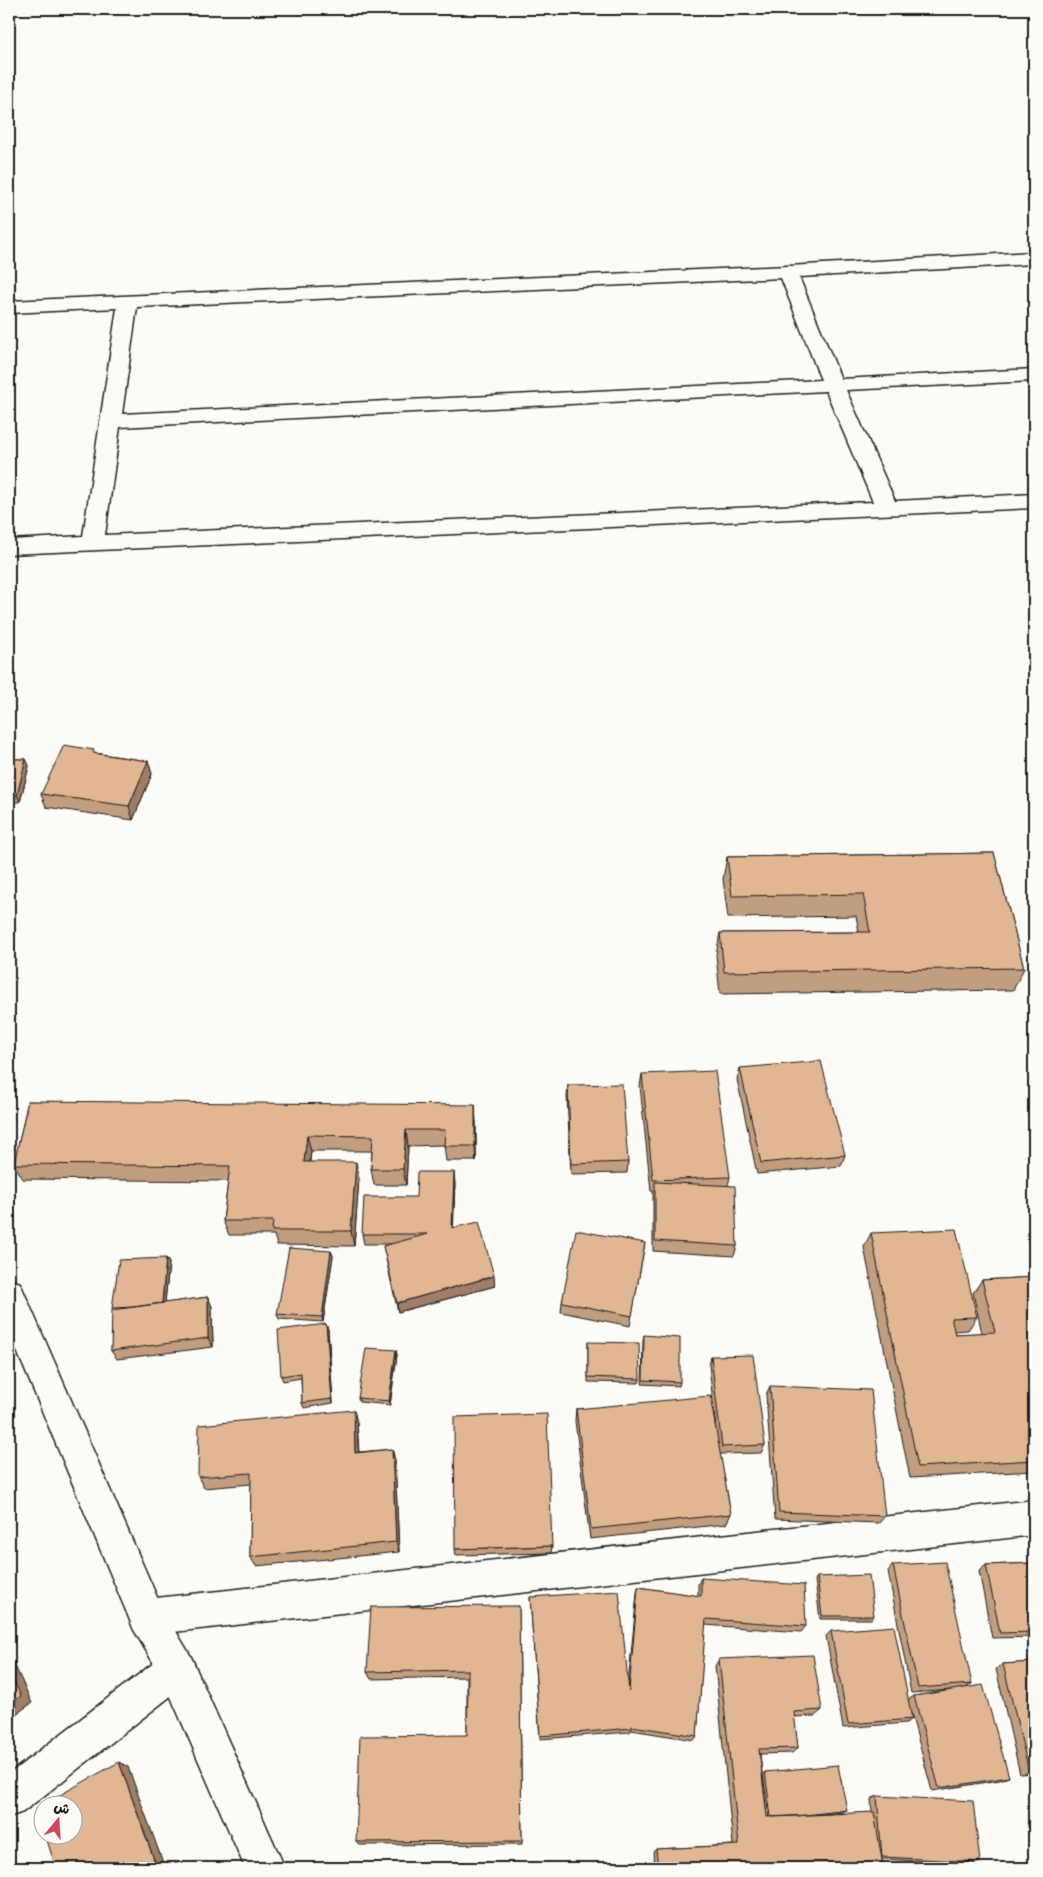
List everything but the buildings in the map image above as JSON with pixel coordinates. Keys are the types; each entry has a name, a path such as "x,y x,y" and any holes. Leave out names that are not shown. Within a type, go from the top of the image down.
{"street":[{"path":"9,307 788,272 1034,258"},
{"path":"788,272 833,385 887,509"},
{"path":"93,544 128,301"},
{"path":"110,421 1034,376"},
{"path":"9,547 1034,501"},
{"path":"9,1294 148,1617 177,1668 264,1868"},
{"path":"148,1617 1034,1516"},
{"path":"9,1798 177,1668"}],"path":[{"path":"1030,9 1034,15"}]}
